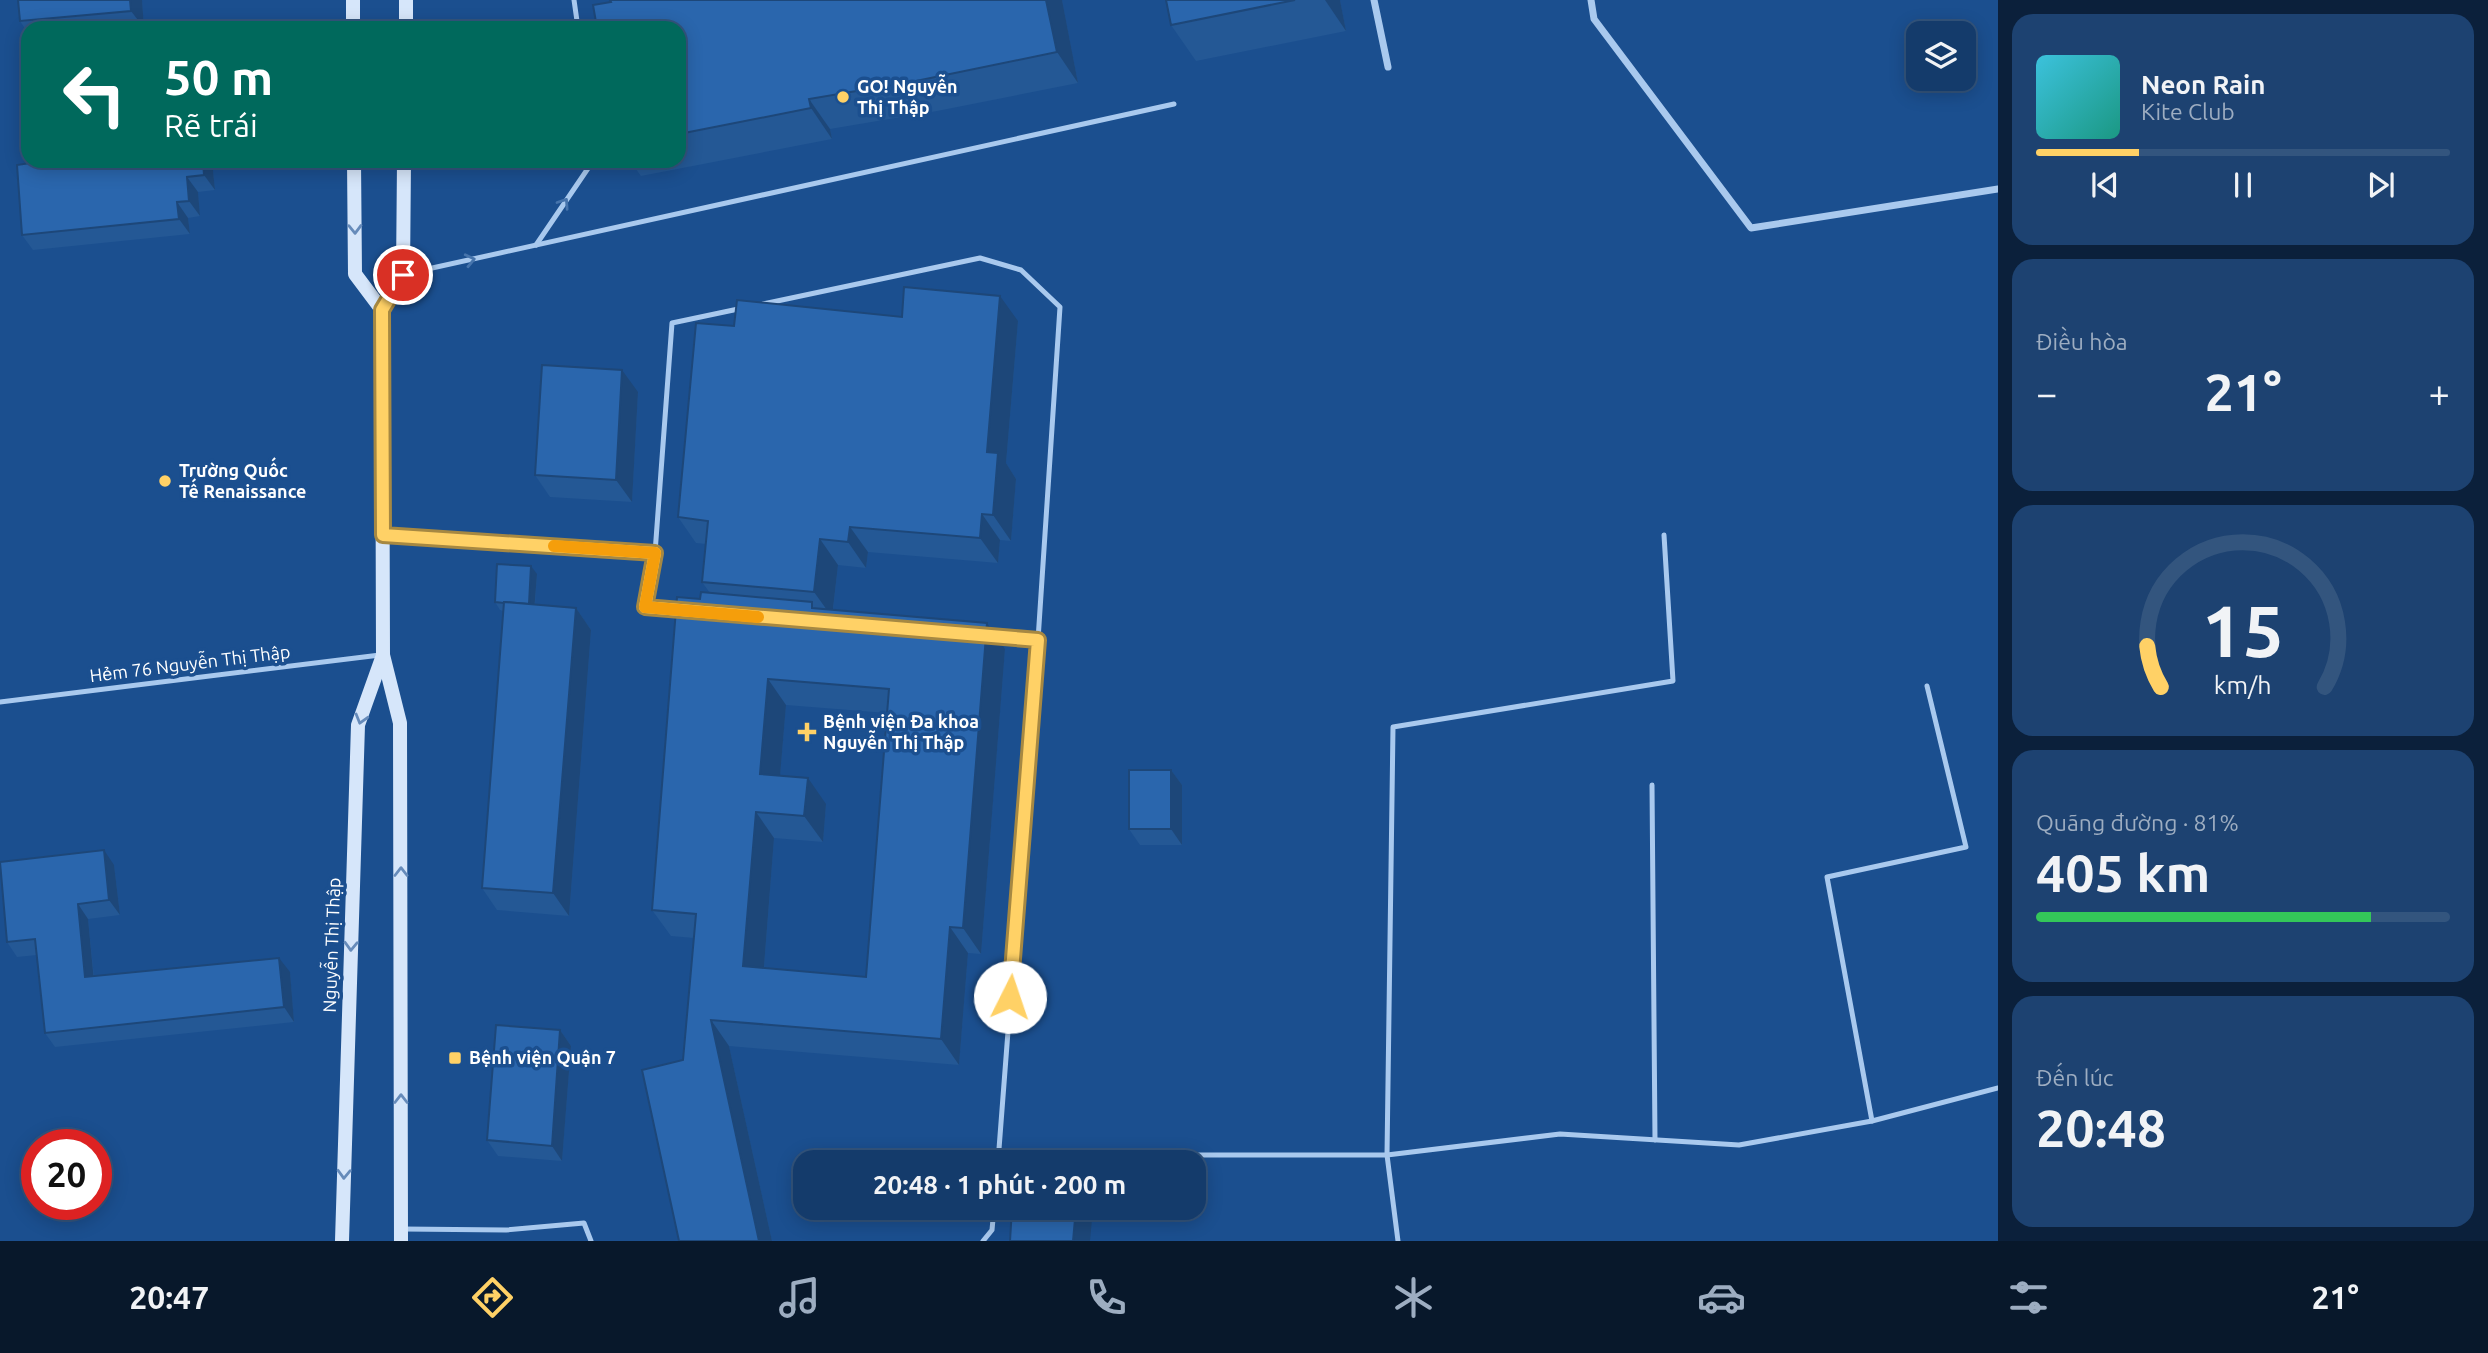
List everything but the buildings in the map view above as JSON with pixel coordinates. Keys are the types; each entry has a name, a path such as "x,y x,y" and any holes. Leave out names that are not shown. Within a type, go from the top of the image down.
{"main road":[{"path":"353,0 353,21"},
{"path":"406,0 406,21"},
{"path":"354,168 355,274 382,310 403,275 404,168"},
{"name":"Nguyễn Thị Thập","path":"382,310 383,655 400,723 401,1235"},
{"name":"Nguyễn Thị Thập","path":"342,1241 358,725 383,655"}],"street":[{"path":"1374,0 1388,67"},
{"path":"1591,0 1594,19 1751,228 1998,189"}],"lane":[{"path":"574,0 577,21"},
{"path":"403,275 1174,104"},
{"path":"536,245 588,168"},
{"path":"685,611 645,607 655,553 672,323 980,258 1021,270 1060,307 1038,640 999,1150"},
{"path":"383,535 655,553"},
{"path":"1398,1241 1388,1155 1393,727 1673,681 1664,535"},
{"path":"983,636 1038,640"},
{"name":"Hẻm 76 Nguyễn Thị Thập","path":"0,702 383,655"},
{"path":"1872,1121 1827,877 1966,847 1927,686"},
{"path":"1651,785 1656,1140"},
{"path":"1206,1155 1388,1155 1560,1134 1739,1145 1872,1121 1998,1088"},
{"path":"983,1241 992,1230 993,1220"},
{"path":"401,1235 584,1223 591,1241"}],"slow traffic":[{"path":"554,546 655,553 645,607 758,617"}],"place":[{"name":"GO! Nguyễn Thị Thập","path":"843,97"},
{"name":"Trường Quốc Tế Renaissance","path":"165,481"},
{"name":"Bệnh viện Đa khoa Nguyễn Thị Thập","path":"807,732"},
{"name":"Bệnh viện Quận 7","path":"455,1058"}],"route":[{"path":"403,275 382,310 383,535 655,553 645,607 1038,640 1010,997"}]}
